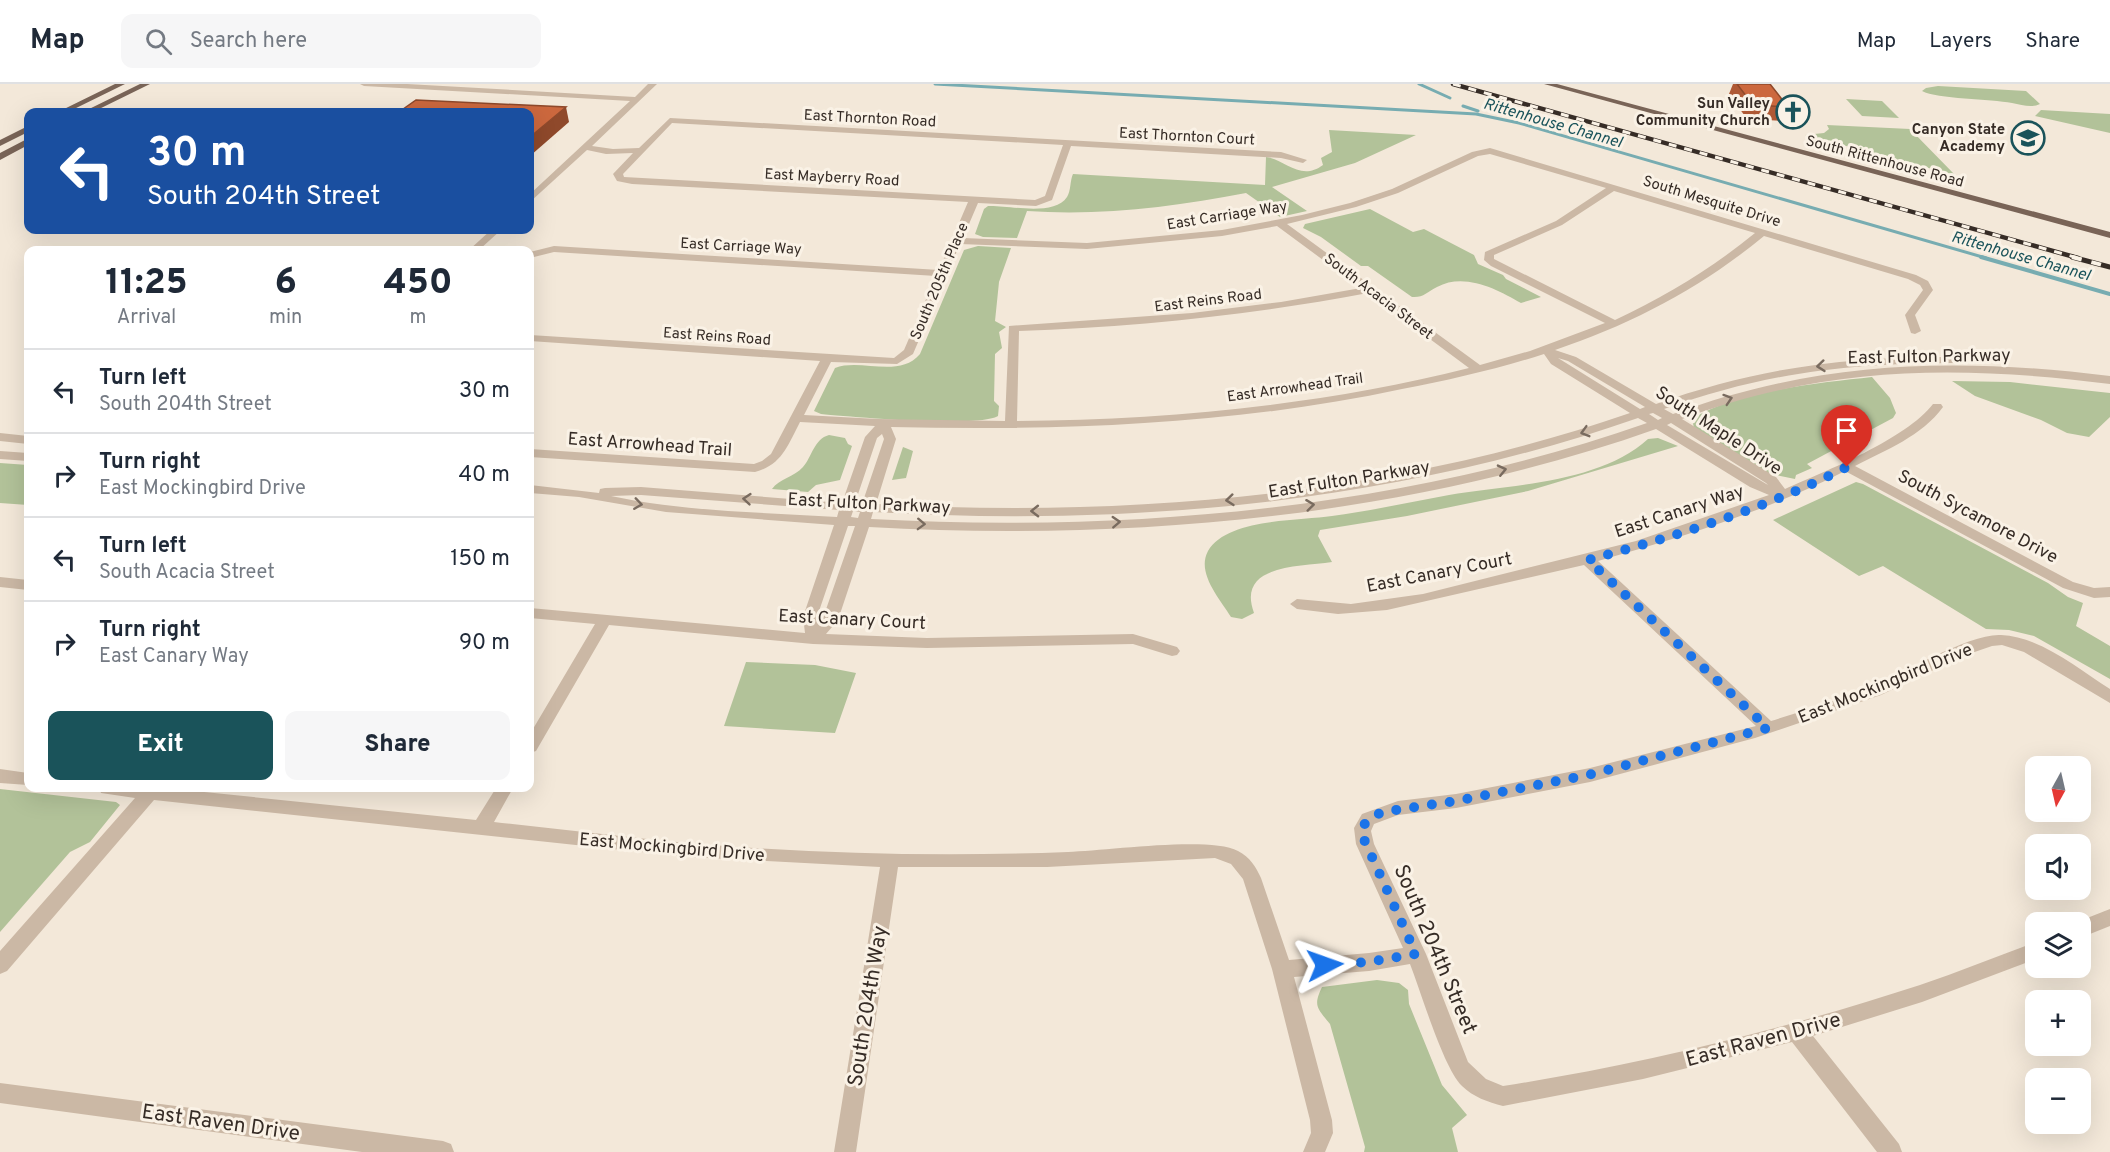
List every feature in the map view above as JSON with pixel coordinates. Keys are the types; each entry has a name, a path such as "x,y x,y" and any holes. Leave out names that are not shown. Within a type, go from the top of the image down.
{"main road":[{"path":"70,108 121,84"},
{"path":"95,108 146,84"},
{"name":"South Rittenhouse Road","path":"1548,84 2110,235"},
{"name":"South Rittenhouse Road","path":"1577,84 2110,228"},
{"path":"0,143 24,131"},
{"path":"0,157 24,144"}],"street":[{"path":"364,84 636,99"},
{"path":"534,195 652,84"},
{"name":"East Thornton Road","path":"641,150 670,120 1068,143"},
{"name":"East Thornton Court","path":"1068,143 1281,155 1303,160"},
{"name":"East Mayberry Road","path":"641,150 618,174 620,179 1042,202 1051,196 1068,143"},
{"path":"585,147 596,151 641,150"},
{"name":"South Mesquite Drive","path":"1490,150 1912,277 1924,283 1928,290 1910,315 1916,330"},
{"name":"East Carriage Way","path":"957,241 1053,246 1120,245 1222,233 1280,223 1353,205 1395,191 1475,154 1490,150"},
{"path":"1614,187 1559,223 1489,254 1489,260 1615,324"},
{"name":"South 205th Place","path":"901,359 909,352 974,200"},
{"name":"South Acacia Street","path":"1280,223 1478,369"},
{"name":"East Arrowhead Trail","path":"534,453 744,469 767,464 776,456 796,418 884,424 1011,426 1119,422 1259,410 1389,389 1478,369 1545,350 1615,324 1663,302 1701,280 1737,255 1763,232"},
{"path":"478,246 492,234"},
{"name":"East Carriage Way","path":"534,253 565,250 943,273"},
{"name":"East Reins Road","path":"1011,426 1012,328 1164,321 1283,306 1370,289"},
{"name":"East Reins Road","path":"534,338 881,362 901,359"},
{"name":"South Maple Drive","path":"1545,350 1572,359 1673,419 1771,480 1783,496"},
{"name":"South Maple Drive","path":"1545,350 1555,362 1755,484 1783,496"},
{"path":"796,418 827,358"},
{"name":"East Fulton Parkway","path":"534,489 580,493 641,491 847,507 967,512 1161,506 1304,492 1491,458 1641,414 1746,379 1820,366 1875,361 1967,360 2110,371"},
{"name":"East Fulton Parkway","path":"580,493 637,505 863,523 1060,525 1188,517 1374,496 1521,466 1659,424 1758,390 1851,374 1960,370 2052,374 2110,380"},
{"path":"1847,467 1921,423 1931,416 1937,407"},
{"path":"884,424 890,439 863,523 830,621 813,639 810,617 871,437 884,424"},
{"path":"0,437 24,440"},
{"path":"0,455 24,457"},
{"name":"East Canary Way","path":"1588,560 1672,536 1783,496 1847,467"},
{"name":"South Sycamore Drive","path":"1847,467 2068,585 2094,593 2110,592"},
{"path":"1588,560 1768,728"},
{"name":"East Canary Court","path":"1297,604 1350,609 1407,602 1588,560"},
{"path":"0,582 24,585"},
{"name":"East Canary Court","path":"534,613 813,639 927,643 1133,639 1172,651"},
{"path":"534,740 605,620"},
{"name":"East Mockingbird Drive","path":"1367,820 1382,812 1456,801 1588,775 1768,728 1906,678 1986,642 2001,640 2035,651 2110,697"},
{"path":"0,776 24,777"},
{"path":"0,965 150,792"},
{"name":"East Mockingbird Drive","path":"150,792 699,851 890,861 1050,860 1215,851 1238,858 1245,865 1252,878 1282,969"},
{"path":"481,828 503,792"},
{"name":"South 204th Street","path":"1367,820 1362,835 1365,844 1416,954 1460,1068 1471,1083 1483,1091"},
{"name":"South 204th Way","path":"845,1152 890,861"},
{"path":"2091,926 2110,918"},
{"path":"1315,1151 1322,1133 1320,1120 1282,969 1369,962 1416,954"},
{"name":"East Raven Drive","path":"1483,1091 1503,1096 1525,1093 1661,1066 1797,1032 1880,1007 2025,954"},
{"path":"1797,1032 1891,1152"},
{"name":"East Raven Drive","path":"0,1092 443,1152"}],"green space":[{"path":"1938,86 2026,91 2040,104 2027,106 1939,96 1922,91"},
{"path":"1846,99 1882,101 1899,118 1862,116"},
{"path":"2041,110 2110,114 2110,133 2035,116"},
{"path":"1827,125 1910,129 1955,175 1805,135 1824,133 1829,129"},
{"path":"1329,130 1416,135 1355,163 1272,187 1307,211 1280,217 1246,193 1137,209 1082,212 1027,211 1017,238 983,237 975,234 984,209 988,206 1030,209 1052,207 1061,203 1068,195 1073,174 1265,185 1266,157 1307,171 1315,170 1323,165 1321,158 1332,152"},
{"path":"1370,209 1413,232 1424,229 1474,255 1478,264 1503,275 1506,279 1541,297 1521,303 1502,292 1480,284 1458,281 1437,287 1422,296 1412,297 1368,266 1361,266 1321,237 1303,228 1305,224"},
{"path":"978,246 1011,248 999,282 995,321 1006,327 999,332 1002,348 995,354 994,401 999,406 998,416 966,421 913,421 821,414 814,411 835,368 856,365 891,367 911,361 920,354 964,250"},
{"path":"1872,377 1890,398 1896,413 1893,418 1807,464 1812,468 1796,475 1795,479 1770,474 1694,428 1692,419 1732,401 1779,389"},
{"path":"1952,381 2010,382 2110,393 2110,417 2089,437 2067,433 2041,420 1975,396"},
{"path":"829,435 845,438 852,446 840,480 816,485 808,492 772,489 803,467 820,440"},
{"path":"1658,438 1678,446 1528,491 1407,516 1320,530 1318,536 1332,562 1288,567 1262,577 1254,585 1251,597 1254,613 1242,619 1231,617 1207,577 1205,559 1208,551 1217,540 1247,527 1347,514 1449,495 1554,480 1605,465 1628,454 1648,439"},
{"path":"903,447 913,451 906,478 892,480"},
{"path":"0,463 24,465 24,505 0,503"},
{"path":"1856,482 2083,603 2076,626 2110,646 2110,679 2034,636 2009,630 1986,629 1883,566 1859,576 1773,520"},
{"path":"746,662 815,665 856,673 835,733 724,726"},
{"path":"0,789 116,802 120,805 90,842 70,852 0,932"},
{"path":"1377,980 1399,983 1408,990 1409,1004 1442,1085 1467,1115 1452,1128 1458,1152 1364,1152 1365,1147 1330,1024 1319,1010 1317,1003 1322,987"}],"building":[{"path":"1737,84 1770,84 1788,107 1753,105"},
{"path":"416,100 566,107 534,134 534,108 405,108"}],"waterway":[{"name":"Rittenhouse Channel","path":"935,84 1476,114 1519,123 1986,258"},
{"path":"1419,84 1450,98"},
{"path":"1463,106 1478,111"},
{"name":"Rittenhouse Channel","path":"1981,257 2110,294"}],"railway":[{"path":"1453,84 2078,258"},
{"path":"2072,257 2110,267"}],"place":[{"name":"Sun Valley Community Church","path":"1793,112"},
{"name":"Canyon State Academy","path":"2028,138"}],"route":[{"path":"1325,965 1369,962 1416,954 1365,844 1362,835 1367,820 1382,812 1524,789 1588,775 1711,745 1768,728 1588,560 1631,549 1748,510 1847,467"}]}
